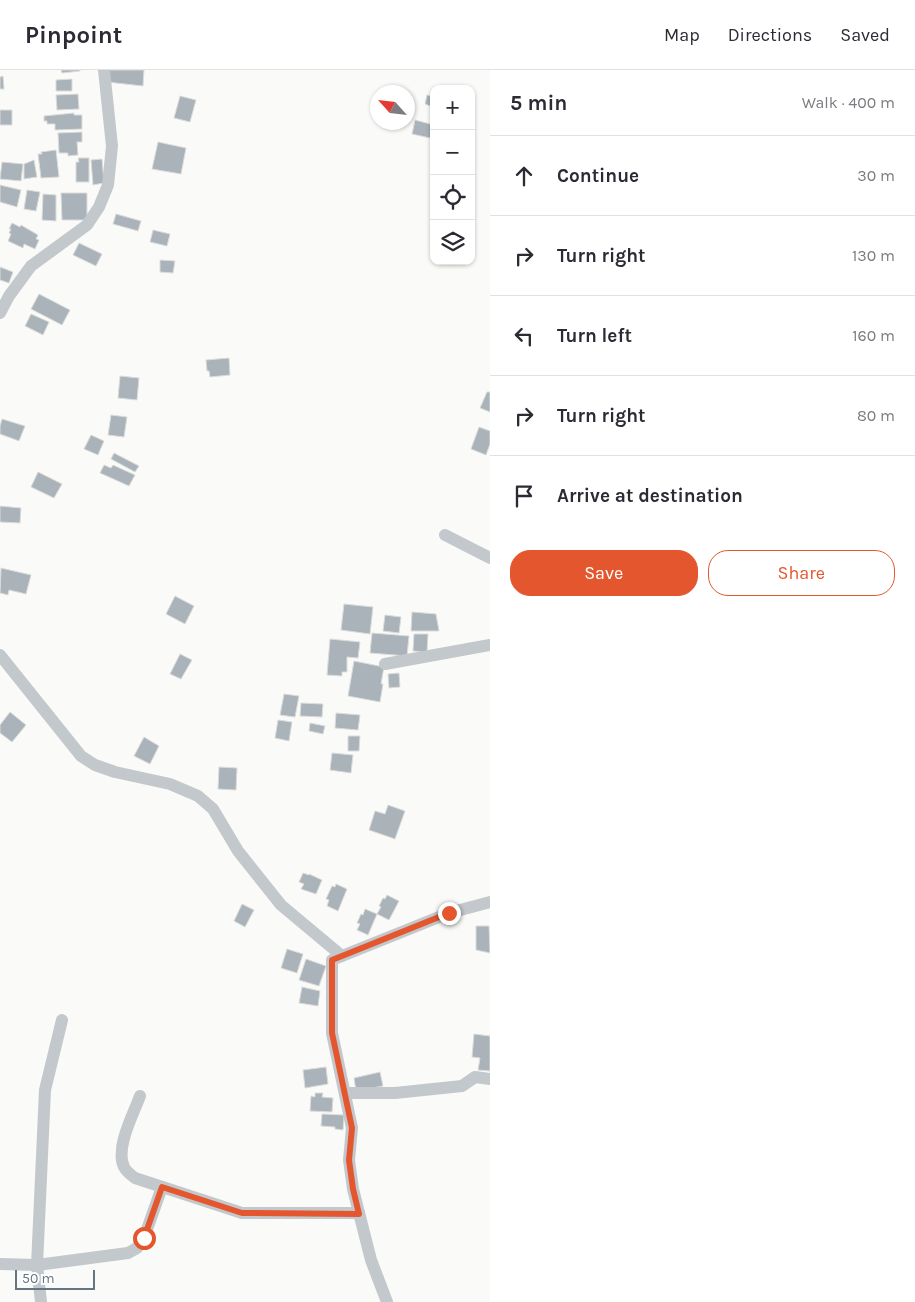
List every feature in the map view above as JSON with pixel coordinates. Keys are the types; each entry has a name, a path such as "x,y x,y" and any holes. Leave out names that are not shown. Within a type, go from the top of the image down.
{"street":[{"path":"0,313 9,296 31,266 87,225 99,206 108,185 112,146 104,70"},
{"path":"445,536 490,558"},
{"path":"385,664 490,645"},
{"path":"0,655 81,756 96,765 115,772 170,784 198,796 213,809 238,851 281,905 342,956"},
{"path":"387,1302 371,1260 353,1189 349,1160 352,1128 332,1033 332,960 449,913 490,902"},
{"path":"41,1302 37,1265 45,1090 62,1020"},
{"path":"346,1093 395,1093 462,1086 475,1077 490,1079"},
{"path":"140,1096 122,1144 121,1158 125,1169 135,1178 242,1213 359,1214"},
{"path":"0,1264 37,1265 128,1253 137,1248 144,1238 162,1187"}],"building":[{"path":"61,70 80,70 80,71 62,73"},
{"path":"108,70 144,70 143,86 107,82"},
{"path":"3,76 4,89 0,89 0,77"},
{"path":"72,79 72,91 56,91 56,80"},
{"path":"78,94 79,109 57,110 56,95"},
{"path":"427,95 430,96 430,106 425,104"},
{"path":"180,96 196,100 190,122 174,118"},
{"path":"0,110 12,110 12,125 0,125"},
{"path":"74,113 74,115 82,115 82,129 55,130 55,124 47,124 47,121 44,121 44,116"},
{"path":"415,120 430,124 430,138 412,134 413,130 415,130"},
{"path":"82,132 82,142 77,142 78,155 68,156 68,153 59,153 58,133"},
{"path":"158,142 186,148 181,174 152,169"},
{"path":"56,150 59,177 41,178 38,154"},
{"path":"78,158 89,158 89,182 76,182 76,162 79,162"},
{"path":"102,159 104,183 93,185 91,160"},
{"path":"34,160 37,177 24,179 24,164"},
{"path":"2,162 23,164 21,181 0,179"},
{"path":"0,185 21,190 17,207 0,202"},
{"path":"27,190 40,192 36,211 24,209"},
{"path":"61,193 87,193 87,220 62,220"},
{"path":"43,194 56,195 56,221 42,220"},
{"path":"116,214 141,221 138,231 113,224"},
{"path":"12,223 20,227 21,225 38,235 36,239 39,240 35,249 24,244 23,248 8,241 11,234 9,233 11,229 9,229"},
{"path":"153,230 170,234 167,246 150,242"},
{"path":"79,243 102,254 96,266 73,255"},
{"path":"160,260 175,261 173,273 160,272"},
{"path":"0,267 13,272 9,283 0,280"},
{"path":"39,294 70,310 62,325 31,309"},
{"path":"31,314 49,322 43,335 25,326"},
{"path":"229,358 230,375 210,377 209,371 207,371 206,360"},
{"path":"120,376 139,378 137,400 118,398"},
{"path":"487,392 490,392 490,412 480,408"},
{"path":"111,415 127,417 124,437 108,435"},
{"path":"2,419 25,426 19,441 0,434"},
{"path":"479,427 490,431 490,444 486,455 471,449"},
{"path":"91,435 104,441 98,455 84,449"},
{"path":"114,453 139,466 135,472 111,459"},
{"path":"104,465 111,468 113,465 135,475 129,486 100,473"},
{"path":"38,472 62,484 54,498 31,487"},
{"path":"0,506 21,508 20,523 0,522"},
{"path":"1,568 31,575 26,594 9,590 8,595 0,593"},
{"path":"175,596 194,606 185,624 166,614"},
{"path":"344,604 373,607 370,634 341,630"},
{"path":"412,612 436,614 439,631 411,631"},
{"path":"385,615 401,617 399,633 383,631"},
{"path":"372,633 409,636 407,656 370,653"},
{"path":"414,634 428,634 427,652 413,651"},
{"path":"330,639 360,642 358,658 347,657 347,672 342,672 342,676 327,675"},
{"path":"180,654 192,660 181,679 170,674"},
{"path":"354,661 384,667 380,702 348,696"},
{"path":"399,673 400,687 389,688 388,674"},
{"path":"284,694 299,696 295,717 280,715"},
{"path":"301,703 323,704 322,717 300,716"},
{"path":"10,712 26,725 12,742 0,733 0,725"},
{"path":"336,713 360,715 358,730 335,728"},
{"path":"278,720 292,722 289,741 275,738"},
{"path":"310,723 325,726 323,734 309,731"},
{"path":"348,736 360,736 359,751 348,751"},
{"path":"144,737 159,746 150,764 134,756"},
{"path":"332,753 353,755 351,773 330,770"},
{"path":"219,767 237,768 236,790 218,789"},
{"path":"388,805 405,811 395,839 369,830 375,811 385,814"},
{"path":"303,873 322,880 316,894 301,889 304,884 299,882"},
{"path":"336,884 347,889 338,911 327,906 329,900 326,899 332,886 335,887"},
{"path":"387,895 399,901 389,920 377,914 383,898 385,899"},
{"path":"242,904 254,910 245,927 234,921"},
{"path":"365,909 377,914 368,935 357,930 360,924 357,923"},
{"path":"476,926 489,926 490,953 476,950"},
{"path":"287,949 303,954 297,973 281,968"},
{"path":"306,959 326,966 319,986 299,980"},
{"path":"302,987 320,991 318,1006 299,1003"},
{"path":"474,1034 490,1036 490,1071 478,1070 480,1058 472,1057"},
{"path":"326,1067 328,1084 305,1088 303,1070"},
{"path":"380,1072 383,1086 356,1091 354,1078"},
{"path":"315,1093 323,1093 322,1097 333,1098 332,1112 310,1111 311,1096 315,1097"},
{"path":"322,1114 344,1115 343,1130 335,1129 335,1127 321,1126"}],"route":[{"path":"144,1238 162,1187 242,1213 359,1214 349,1160 352,1128 332,1033 332,960 449,913"}]}
